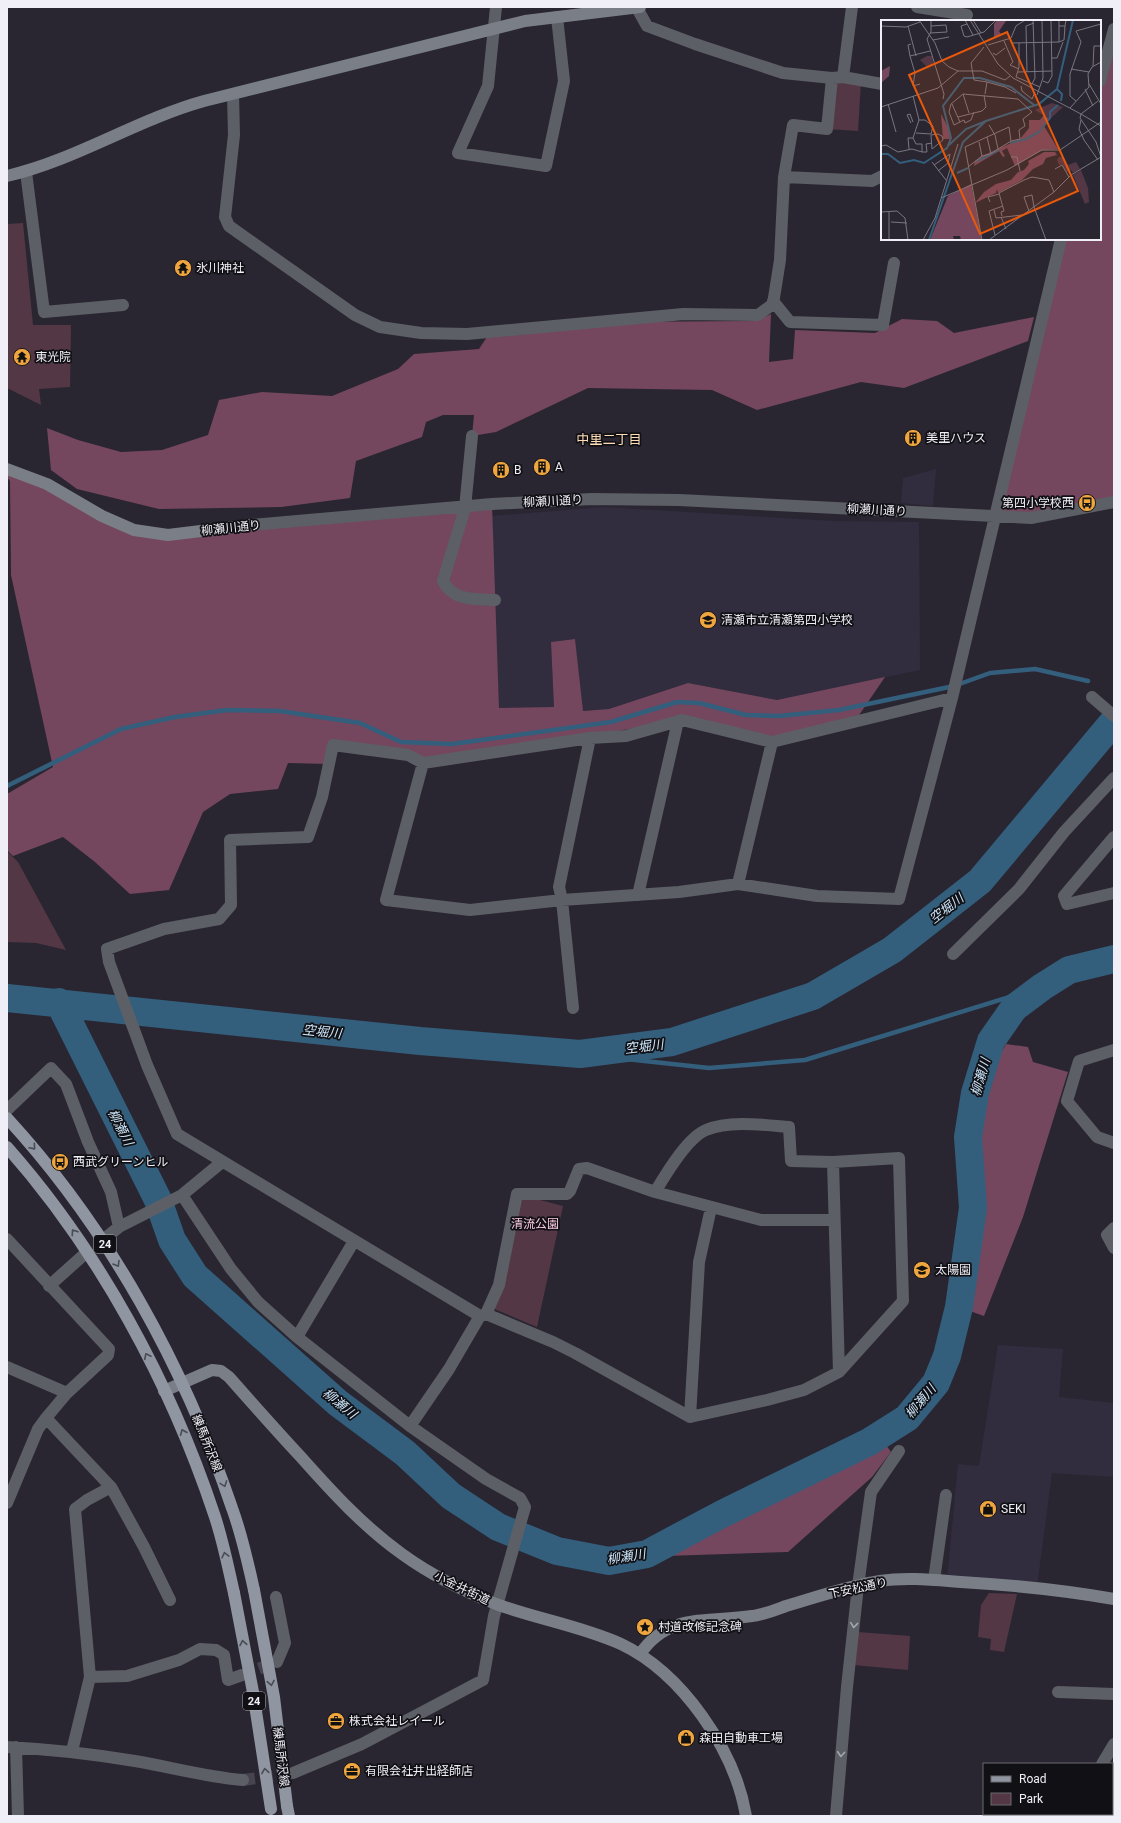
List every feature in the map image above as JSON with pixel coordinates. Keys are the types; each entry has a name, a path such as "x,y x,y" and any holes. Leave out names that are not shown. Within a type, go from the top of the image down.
{"main road":[{"name":"練馬所沢線","path":"7,1118 58,1176 102,1240 141,1304 182,1384 215,1461 233,1510 254,1590 274,1697 288,1811"},
{"name":"練馬所沢線","path":"7,1146 44,1191 87,1252 125,1316 164,1391 185,1438 214,1514 234,1593 253,1692 271,1813"}],"street":[{"path":"496,7 488,86 458,153 546,166 564,81 557,17"},
{"path":"233,94 234,135 225,217 229,226 355,315 380,327 421,333 467,334 683,314 758,315 772,304 773,300 780,260 784,177 793,125 827,129 852,7"},
{"path":"917,7 967,14"},
{"path":"7,176 26,172 78,152 180,108 525,21 638,8 647,26 695,44 783,72 838,77 881,84"},
{"path":"1101,77 1114,29"},
{"path":"26,172 44,312 123,305"},
{"path":"784,177 872,181 881,176"},
{"path":"423,763 386,900 470,910 562,900 679,892 738,884 817,896 899,899 956,679 1061,240"},
{"path":"773,300 790,322 883,325 894,263"},
{"path":"472,436 465,508 442,581 447,589 460,598 495,600"},
{"name":"柳瀬川通り","path":"7,469 47,484 102,516 134,530 168,535 250,525 465,508 492,504 592,499 679,500 1031,518 1114,502"},
{"path":"656,1192 686,1148 698,1135 706,1130 721,1126 751,1124 789,1127 791,1161 834,1162 899,1158 903,1301 839,1372 804,1390 768,1400 690,1417 575,1352 483,1315 354,1241 177,1134 146,1061 111,965 107,949 164,929 219,919 231,905 230,840 308,837 322,796 333,744 408,755 423,763 590,738 626,736 682,720 772,742 952,695"},
{"path":"1092,697 1114,716"},
{"path":"638,895 678,721"},
{"path":"573,1008 562,900 559,887 590,738"},
{"path":"738,884 772,742"},
{"path":"953,954 1019,889 1064,832 1114,778"},
{"path":"1114,837 1064,896 1067,904 1114,893"},
{"path":"1114,1050 1079,1061 1067,1101 1097,1137 1114,1143"},
{"path":"7,1110 52,1068 66,1084 88,1142 111,1192 119,1227"},
{"path":"102,1240 119,1227 178,1198 222,1162"},
{"path":"834,1162 834,1220 839,1372"},
{"path":"410,1426 449,1369 483,1315 499,1285 517,1194 567,1194 570,1191 579,1168 587,1168 656,1192 711,1208 761,1220 834,1220"},
{"path":"178,1198 254,1297 297,1337 410,1426 486,1479 520,1498 525,1507 524,1517 497,1604 483,1680 362,1744 292,1773"},
{"path":"690,1417 698,1262 711,1208"},
{"path":"1114,1228 1107,1235 1114,1248"},
{"path":"7,1239 108,1349 108,1355 67,1393 38,1429 7,1503"},
{"path":"297,1337 354,1241"},
{"path":"49,1286 87,1252"},
{"path":"7,1367 67,1393"},
{"name":"小金井街道","path":"164,1391 212,1370 221,1371 229,1377 331,1491 360,1521 402,1554 436,1576 466,1592 497,1604 596,1634 640,1654 691,1701 712,1730 728,1759 738,1784 743,1799 746,1816"},
{"path":"46,1418 111,1487 154,1565 170,1600"},
{"path":"836,1816 847,1687 858,1586 871,1492 899,1451"},
{"path":"72,1751 90,1677 75,1509 87,1500 111,1487"},
{"path":"934,1580 946,1495"},
{"name":"下安松通り","path":"640,1654 648,1642 661,1632 684,1622 753,1616 880,1581 934,1580 1037,1587 1114,1599"},
{"path":"276,1597 285,1644 277,1662"},
{"path":"90,1677 127,1676 179,1660 200,1649 216,1650 224,1655 228,1680 242,1675"},
{"path":"1058,1692 1114,1694"},
{"path":"1103,1763 1114,1744"},
{"path":"18,1816 12,1747 72,1751 137,1761 202,1775 243,1780"}],"shaded area":[{"path":"1114,29 1114,502 1031,518 994,516 1061,240 1101,240 1101,77"},
{"path":"771,314 769,362 793,359 795,330 875,333 902,319 937,321 954,333 1034,317 1028,341 904,388 861,382 757,410 712,390 588,388 496,432 472,436 474,415 443,415 426,422 422,437 356,461 350,498 281,507 159,509 77,489 51,470 47,428 78,440 121,452 162,450 208,435 219,400 262,392 332,396 398,369 414,354 479,349 487,337 599,322 756,321"},
{"path":"7,469 102,516 168,535 492,504 499,708 554,707 551,642 575,639 583,711 609,709 688,683 777,700 885,677 855,721 772,742 678,721 423,763 333,745 329,764 288,763 278,789 230,794 203,812 169,890 130,894 95,862 63,837 13,856 7,850 7,794 53,767 11,575 10,481 7,477"},
{"path":"936,469 933,506 901,503 903,478"},
{"name":"清瀬市立清瀬第四小学校","path":"604,507 833,521 919,522 920,670 777,700 688,683 609,709 582,711 575,639 551,642 554,707 499,708 491,516"},
{"path":"1006,1044 1028,1047 1033,1062 1068,1072 1023,1217 984,1316 964,1309 979,1211 973,1141 984,1083"},
{"path":"998,1345 1063,1349 1059,1397 1114,1403 1114,1477 1052,1473 1037,1587 947,1581 958,1464 979,1466"},
{"path":"884,1442 891,1452 872,1477 788,1552 665,1556"}],"green space":[{"path":"832,78 861,81 858,131 827,129"},
{"path":"23,223 33,325 71,325 70,387 39,389 41,405 7,388 7,224"},
{"path":"7,851 18,862 66,950 36,943 7,942"},
{"name":"清流公園","path":"517,1194 563,1206 537,1327 492,1308"},
{"path":"989,1593 1017,1594 1004,1652 990,1650 991,1639 978,1637 981,1605"},
{"path":"858,1632 910,1636 908,1670 853,1665"}],"waterway":[{"path":"7,786 121,729 175,717 227,710 280,711 360,723 401,742 452,744 611,722 677,702 699,703 746,715 779,716 839,710 954,686 990,673 1035,669 1088,681"},
{"name":"空堀川","path":"7,998 420,1041 580,1054 672,1042 813,996 892,950 980,881 1114,721"},
{"name":"柳瀬川","path":"59,1002 158,1200 172,1240 195,1276 338,1403 405,1453 451,1496 498,1527 557,1551 609,1561 647,1554 722,1514 869,1442 907,1418 936,1383 947,1356 959,1307 973,1208 968,1137 975,1093 991,1041 1014,1008 1042,987 1069,970 1114,959"},
{"path":"580,1054 709,1068 805,1060 1042,987"}],"tunnel":[{"path":"242,1675 277,1662"},
{"path":"243,1780 293,1773"}],"place":[{"name":"氷川神社","path":"183,268"},
{"name":"東光院","path":"22,357"},
{"name":"美里ハウス","path":"913,438"},
{"name":"A","path":"542,467"},
{"name":"B","path":"501,470"},
{"name":"第四小学校西","path":"1087,503"},
{"name":"清瀬市立清瀬第四小学校","path":"708,620"},
{"name":"西武グリーンヒル","path":"60,1162"},
{"name":"太陽園","path":"922,1270"},
{"name":"SEKI","path":"988,1509"},
{"name":"村道改修記念碑","path":"645,1627"},
{"name":"株式会社レイール","path":"336,1721"},
{"name":"森田自動車工場","path":"686,1738"},
{"name":"有限会社井出経師店","path":"352,1771"}],"district":[{"name":"中里二丁目","path":"609,439"}]}
